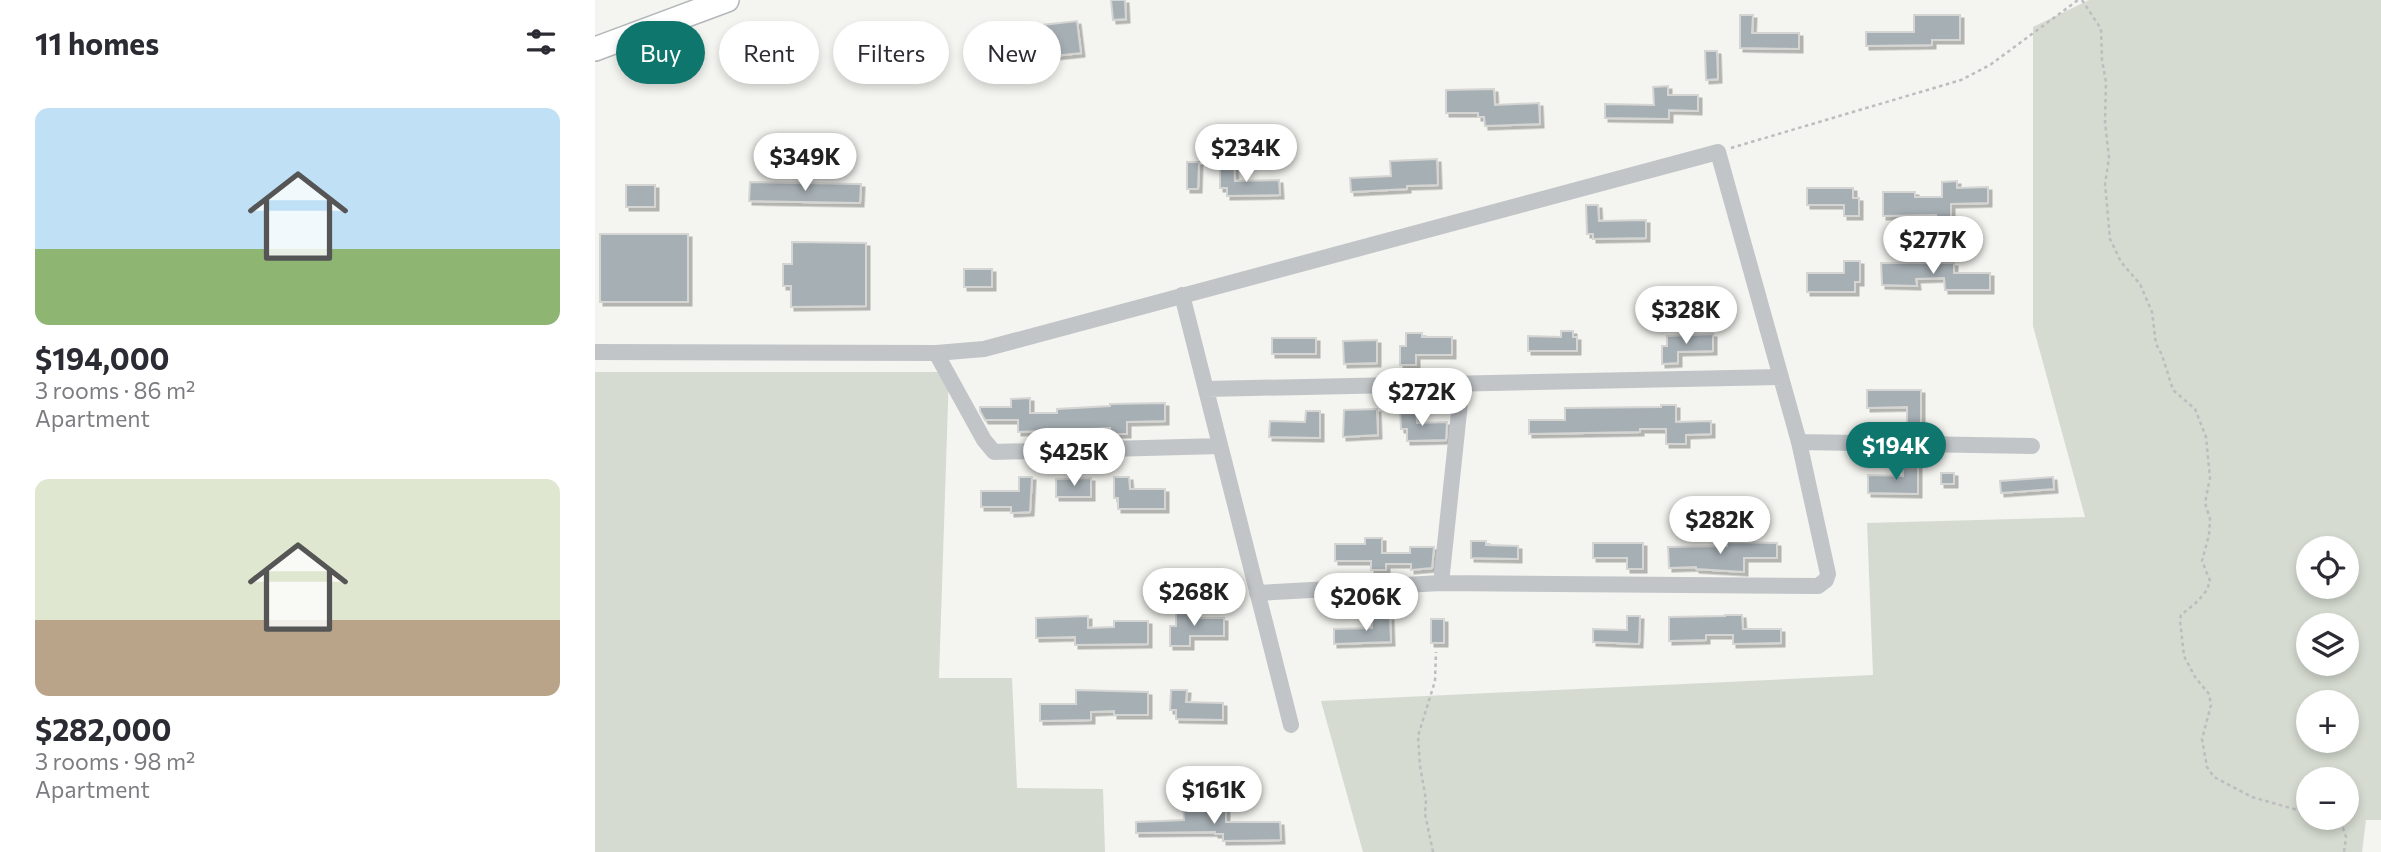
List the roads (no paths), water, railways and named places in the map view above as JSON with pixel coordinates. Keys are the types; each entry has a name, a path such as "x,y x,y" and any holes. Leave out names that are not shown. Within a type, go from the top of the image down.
{"highway":[{"path":"595,49 727,0"}],"street":[{"path":"595,352 936,353 984,349 1718,152 1798,442 1828,574 1826,580 1818,586 1441,583 1257,593"},
{"path":"1182,295 1291,725"},
{"path":"936,353 984,440 994,452 1220,446"},
{"path":"1206,389 1780,377"},
{"path":"1441,583 1462,384"},
{"path":"1798,442 2032,446"}]}
